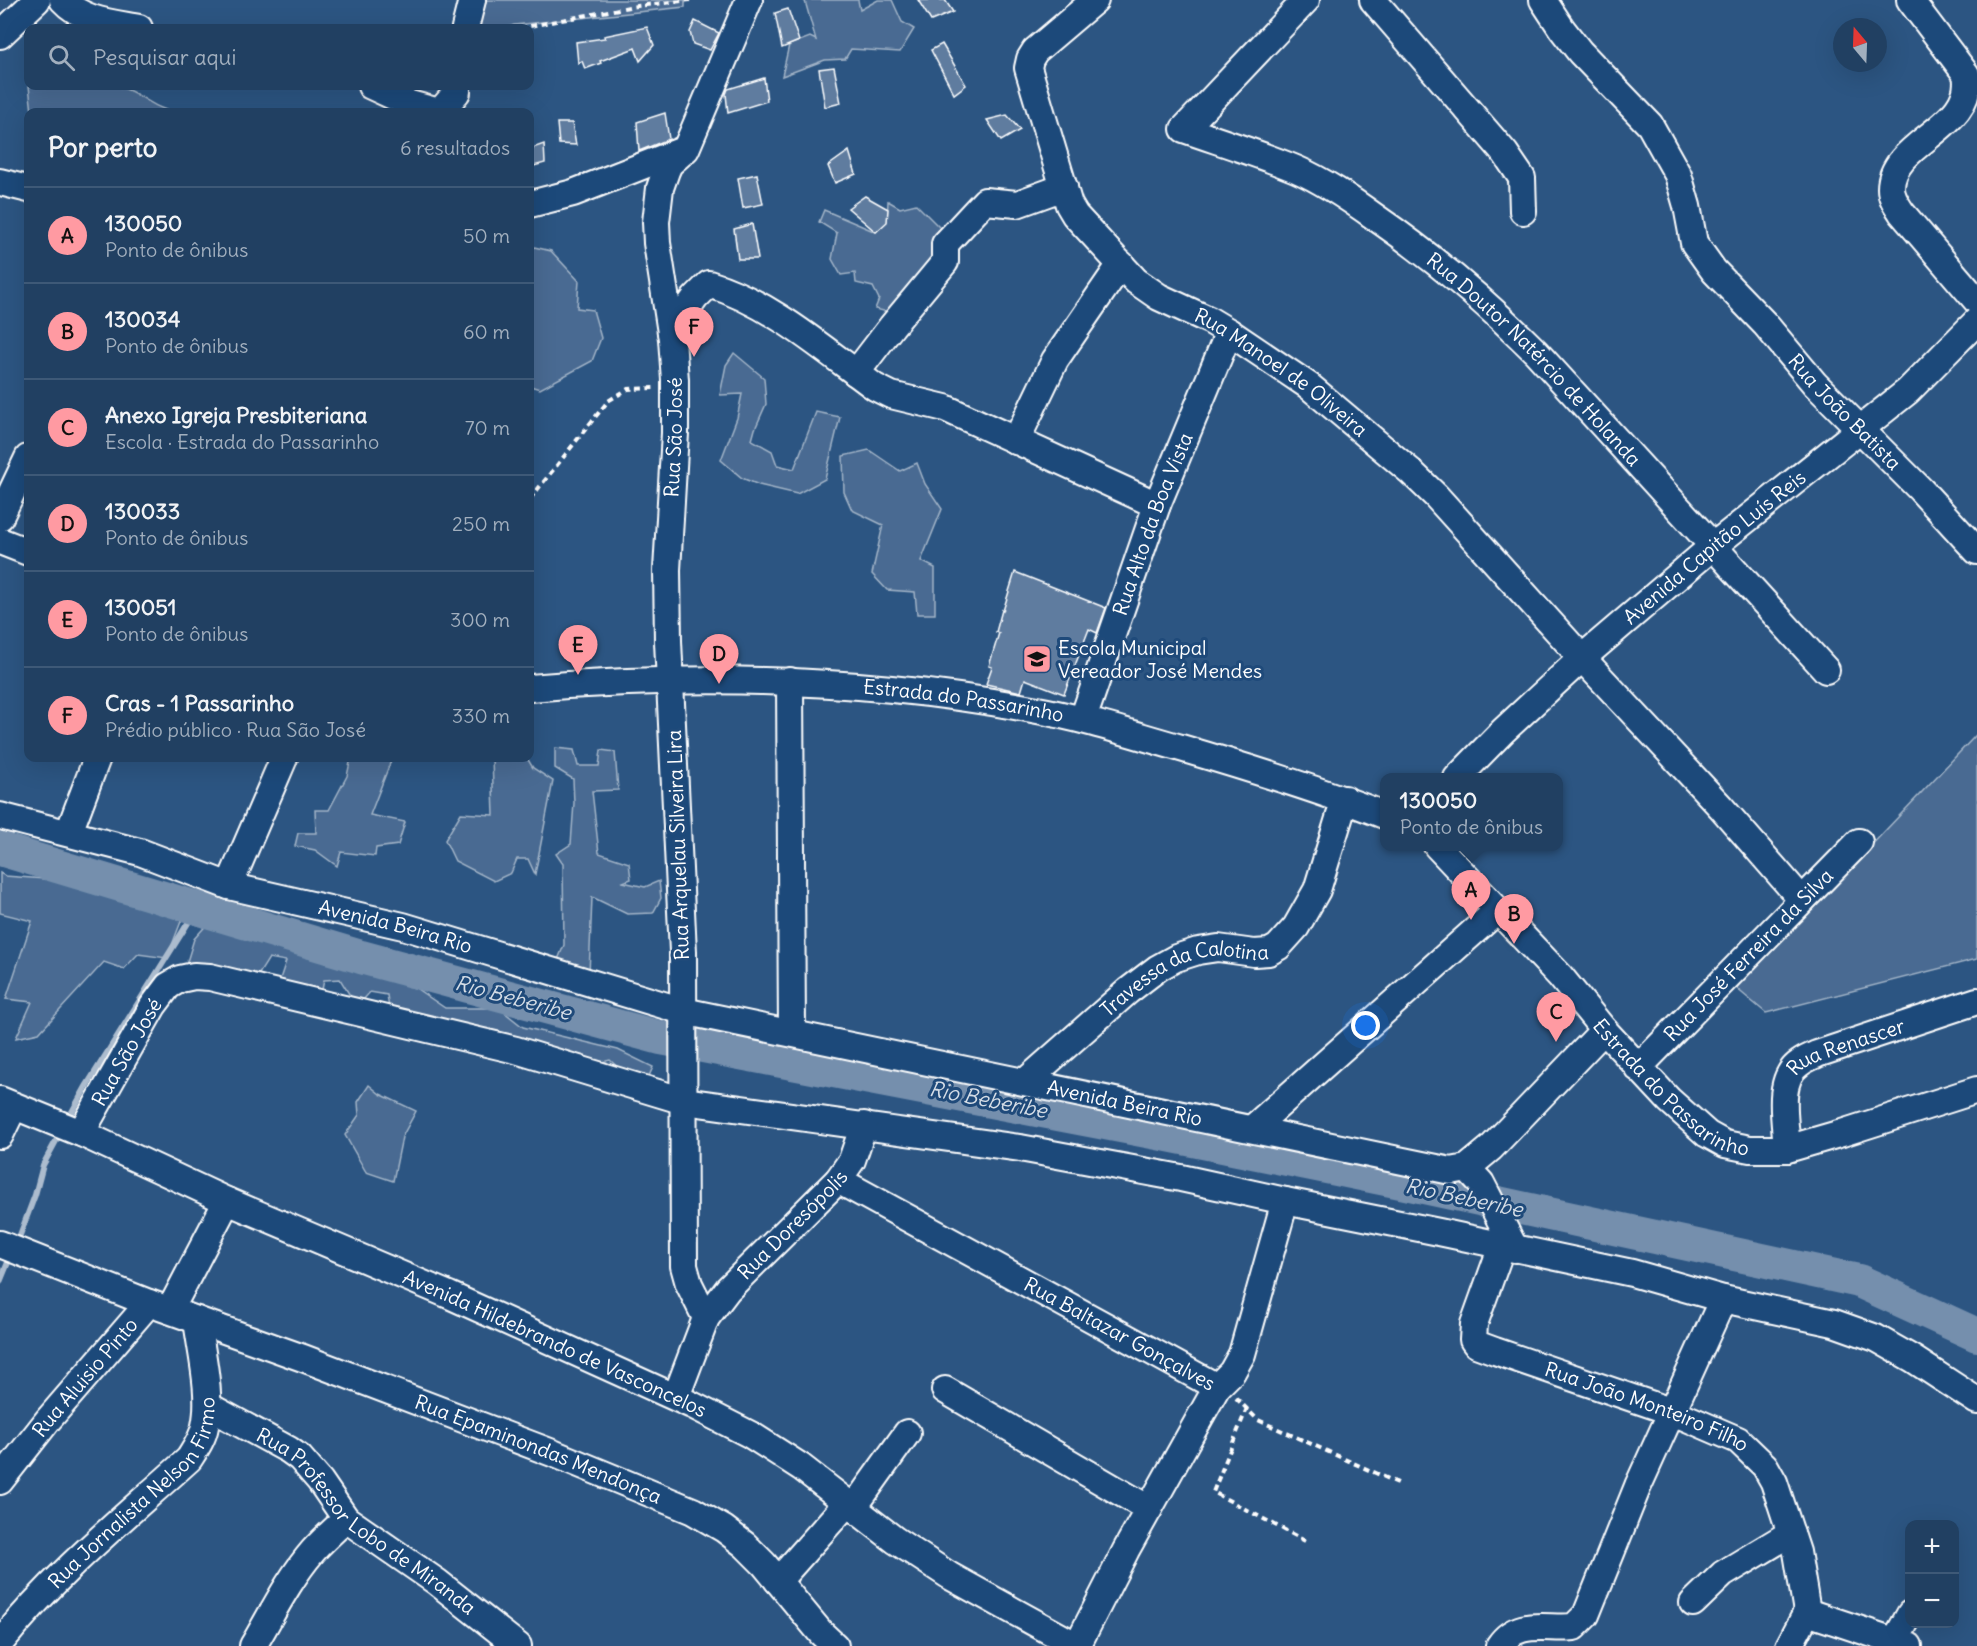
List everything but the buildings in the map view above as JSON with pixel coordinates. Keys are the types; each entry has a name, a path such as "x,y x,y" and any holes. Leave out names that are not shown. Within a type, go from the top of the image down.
{"street":[{"path":"0,35 37,0"},
{"path":"63,0 82,14 99,21 116,24"},
{"path":"466,24 472,0"},
{"name":"Rua São José","path":"671,680 667,570 675,433 675,387 671,332 657,243 656,222 660,188 666,171 669,164 686,149 749,0"},
{"name":"Rua Manoel de Oliveira","path":"1095,0 1035,51 1028,68 1069,205 1075,215 1136,281 1159,297 1229,332 1309,386 1410,471 1436,496 1582,658 1721,807 1802,900"},
{"name":"Rua Doutor Natércio de Holanda","path":"1306,0 1184,129 1298,169 1341,193 1419,249 1477,296 1536,352 1826,670"},
{"path":"1373,0 1505,153 1522,178 1523,211"},
{"name":"Rua João Batista","path":"1543,0 1580,52 1650,125 1678,175 1694,243 1714,271 1765,324 1815,384 1921,490 1977,552"},
{"path":"1910,0 1966,74 1971,94 1960,114 1906,159 1893,178 1891,189 1893,200 1977,301"},
{"path":"380,90 424,108"},
{"path":"442,108 456,90"},
{"path":"534,203 573,193 686,149"},
{"path":"0,182 24,188"},
{"path":"856,373 945,262 945,244 985,201 1017,204 1064,187"},
{"path":"1016,441 1055,360 1121,264"},
{"path":"671,332 708,284 730,290 769,311 875,387 891,394 945,408 1157,505"},
{"name":"Avenida Capitão Luís Reis","path":"1461,773 1582,658 1712,547 1908,391 1977,321"},
{"name":"Rua Alto da Boa Vista","path":"1083,719 1157,505 1229,332"},
{"path":"0,517 24,466"},
{"path":"0,541 24,550"},
{"name":"Estrada do Passarinho","path":"534,688 671,680 790,681 978,699 1083,719 1269,774 1345,799 1380,813"},
{"name":"Rua Arquelau Silveira Lira","path":"671,680 683,952 684,1266 689,1284 706,1318"},
{"path":"790,681 792,1034"},
{"path":"69,832 95,762"},
{"path":"229,886 282,762"},
{"name":"Travessa da Calotina","path":"1026,1081 1128,991 1158,968 1176,958 1218,948 1254,953 1269,952 1278,947 1296,927 1317,890 1345,799"},
{"name":"Avenida Beira Rio","path":"0,816 140,852 229,886 403,926 683,1019 792,1034 1253,1128 1421,1166 1469,1173"},
{"name":"Rua José Ferreira da Silva","path":"1638,1068 1859,842"},
{"name":"Estrada do Passarinho","path":"1442,851 1560,976 1638,1068 1707,1134 1725,1144 1750,1149 1787,1149 1977,1089"},
{"path":"1253,1128 1498,910"},
{"name":"Rua São José","path":"71,1129 168,986 180,979 194,976 210,977 683,1091"},
{"name":"Rua Renascer","path":"1787,1149 1784,1090 1790,1074 1798,1063 1837,1047 1977,1001"},
{"path":"1508,1242 1469,1173 1604,1030"},
{"path":"683,1091 774,1115 864,1125 1020,1148 1181,1178 1285,1201 1508,1242 1632,1273 1723,1299 1834,1323 1876,1338 1977,1401"},
{"path":"0,1135 7,1103"},
{"name":"Avenida Hildebrando de Vasconcelos","path":"7,1103 71,1129 227,1201 449,1295 676,1397 751,1435 801,1467 895,1540 950,1576 1077,1646"},
{"name":"Rua Doresópolis","path":"706,1318 728,1289 838,1180 852,1160 864,1125"},
{"name":"Rua Baltazar Gonçalves","path":"838,1180 1217,1387"},
{"name":"Rua Aluisio Pinto","path":"0,1481 48,1420 159,1306 227,1201"},
{"path":"1077,1646 1149,1509 1217,1387 1232,1371 1242,1354 1285,1201"},
{"name":"Rua João Monteiro Filho","path":"1508,1242 1474,1324 1472,1334 1476,1344 1673,1412 1738,1440 1765,1466 1774,1482 1803,1576 1808,1612"},
{"name":"Rua Epaminondas Mendonça","path":"0,1244 555,1454 693,1511 724,1529 745,1545 821,1633 835,1646"},
{"path":"1508,1638 1532,1626 1574,1627 1586,1615 1638,1486 1723,1299"},
{"path":"676,1397 706,1318"},
{"name":"Rua Jornalista Nelson Firmo","path":"0,1643 29,1608 63,1573 189,1459 200,1441 208,1406 197,1320"},
{"path":"945,1390 1149,1509"},
{"name":"Rua Professor Lobo de Miranda","path":"208,1406 300,1458 320,1481 346,1519 437,1582 518,1646"},
{"path":"778,1581 851,1505 908,1433"},
{"path":"256,1644 281,1595 295,1575 313,1551 346,1519"},
{"path":"1693,1603 1723,1574 1791,1533"},
{"path":"1789,1646 1808,1612 1899,1644 1905,1628"}],"path":[{"path":"534,25 629,7 690,0"},
{"path":"534,494 608,400 628,389 675,387"},
{"name":"Rua Baltazar Gonçalves","path":"1217,1387 1240,1400 1258,1420 1400,1484"},
{"path":"1247,1408 1213,1492 1309,1543"}],"shaded area":[{"path":"476,0 685,0 685,7 524,24 471,24"},
{"path":"803,0 858,0 860,10 878,0 892,0 902,22 914,29 900,52 851,49 845,59 825,60 782,76 789,45 810,37 816,40"},
{"path":"29,90 128,90 161,108 32,108"},
{"path":"888,201 900,208 916,204 944,232 938,260 888,312 875,309 879,299 873,287 856,283 855,273 841,275 832,259 837,233 819,222 824,210 876,232 887,221"},
{"path":"534,247 551,251 579,281 577,308 593,310 601,338 592,361 540,389 534,387"},
{"path":"734,353 764,378 766,404 752,440 772,451 777,465 794,469 816,412 840,417 825,479 797,494 759,485 742,478 721,460 737,418 742,394 720,395 726,365"},
{"path":"869,450 900,471 917,463 925,484 942,509 921,561 935,568 935,614 917,614 915,592 887,590 872,574 883,525 852,510 844,492 843,456"},
{"path":"1977,734 1977,959 1766,1013 1736,988"},
{"path":"555,748 574,750 578,766 599,766 601,750 615,752 618,790 592,791 599,853 629,863 631,879 623,882 645,887 659,881 661,898 653,913 627,914 592,897 589,975 557,962 564,945 563,864 556,854 571,844 574,803 573,779 555,768"},
{"path":"350,762 390,762 370,815 405,822 398,845 376,848 375,856 341,852 337,866 315,850 295,846 298,833 316,833 315,810 329,810 347,776"},
{"path":"492,762 529,762 533,768 553,781 535,874 528,859 517,859 511,873 494,881 455,861 445,840 461,813 494,815"},
{"path":"0,873 5,876 72,881 185,911 167,958 138,954 124,969 104,962 39,1033 16,1038 32,1002 6,999 32,921 0,913"},
{"path":"211,920 302,951 408,983 445,1008 499,1008 523,1027 618,1050 653,1067 649,1076 625,1074 610,1060 590,1065 390,1015 387,995 370,992 357,1007 340,979 324,980 319,1004 278,985 286,961 269,958 254,982 186,965 194,939"},
{"path":"369,1085 380,1094 416,1111 402,1137 393,1181 366,1172 345,1135 359,1115 358,1102"}],"waterway":[{"name":"Rio Beberibe","path":"0,849 361,957 661,1038 1401,1182 1859,1281 1977,1335"},
{"path":"67,1121 198,907"},
{"path":"20,1235 43,1165 62,1130"},
{"path":"0,1282 9,1260"}],"place":[{"name":"Cras - 1 Passarinho","path":"694,357"},
{"name":"Escola Municipal Vereador José Mendes","path":"1037,659"},
{"name":"130051","path":"578,675"},
{"name":"130033","path":"719,684"},
{"name":"130050","path":"1471,920"},
{"name":"130034","path":"1514,944"},
{"name":"Anexo Igreja Presbiteriana","path":"1556,1042"}]}
